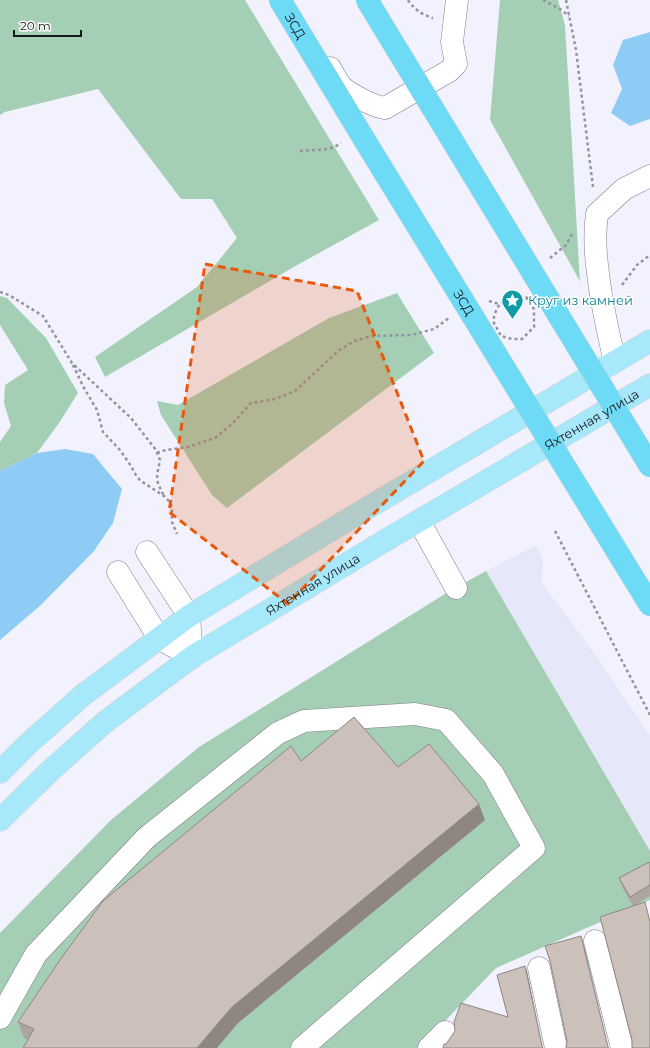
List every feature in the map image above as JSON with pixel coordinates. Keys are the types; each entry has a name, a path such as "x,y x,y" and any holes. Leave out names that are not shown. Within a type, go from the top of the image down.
{"highway":[{"name":"ЗСД","path":"280,0 375,158 650,604"},
{"path":"368,0 650,466"}],"main road":[{"path":"0,772 28,744 83,695 190,616 370,506 650,341"},
{"name":"Яхтенная улица","path":"0,820 50,771 106,722 192,657 650,385"}],"lane":[{"path":"289,0 342,86 378,107 385,108 449,71 456,64 452,42 457,7"},
{"path":"615,361 608,337 596,265 595,237 597,214 624,189 650,176"},
{"path":"420,521 456,588"},
{"path":"147,552 190,616 192,657"},
{"path":"118,572 159,638 192,657"},
{"path":"0,1018 36,954 147,837 278,733 304,721 415,714 446,720 493,774 534,848 302,1048"},
{"path":"595,941 622,1048"},
{"path":"539,968 556,1048"},
{"path":"429,1048 445,1032"}],"path":[{"path":"408,0 413,8 427,17 437,20 446,18 457,7"},
{"path":"543,0 560,9 569,16"},
{"path":"547,261 566,245 572,234 597,214 576,50 566,0"},
{"path":"300,151 317,151 337,146"},
{"path":"621,286 637,265 650,255"},
{"path":"524,297 527,290"},
{"path":"0,292 9,295 43,316 72,363 97,410 103,432 120,450 136,476 170,502 172,507 172,522 177,534"},
{"path":"514,296 524,297 533,305 535,316 534,327 522,339 512,339 502,336 493,321 496,309 499,304 514,296"},
{"path":"483,302 490,300 499,304"},
{"path":"157,453 166,450 188,447 215,438 232,424 251,403 275,399 295,390 338,351 354,341 372,336 410,335 434,329 451,317"},
{"path":"72,363 131,418 157,453 160,460 158,484 164,496"},
{"path":"555,531 650,715"}],"highlighted area":[{"path":"205,264 357,291 424,461 288,604 169,512"}],"shaded area":[{"path":"536,545 543,560 542,583 597,657 650,735 650,851 486,571"}],"green space":[{"path":"0,0 245,0 379,220 299,264 105,377 95,357 197,287 237,238 212,199 181,199 98,89 5,112 0,115"},
{"path":"500,0 558,0 565,25 580,281 490,120"},
{"path":"397,293 434,353 227,508 212,495 161,415 157,401 178,405 329,318"},
{"path":"0,296 7,298 46,338 78,393 59,423 37,453 0,471 0,442 11,426 4,403 5,385 28,370 0,325"},
{"path":"486,571 650,851 650,900 496,968 419,1048 0,1048 0,933 111,820 199,747 448,592"}],"water":[{"path":"650,32 650,119 630,126 611,113 622,89 613,65 623,40"},
{"path":"65,449 93,454 122,489 113,523 94,551 41,605 0,640 0,471 37,453"}],"building":[{"path":"354,717 398,767 429,744 479,804 232,1007 197,1048 23,1048 34,1029 18,1022 62,957 103,901 291,746 301,761"},
{"path":"649,862 650,885 630,897 619,878"},
{"path":"645,902 650,922 650,1048 632,1048 632,1040 600,917"},
{"path":"581,936 609,1048 566,1048 567,1041 550,961 545,946"},
{"path":"525,966 543,1048 443,1048 444,1044 446,1044 455,1031 454,1022 461,1003 508,1017 497,975"}],"place":[{"name":"Круг из камней","path":"513,320"}]}
